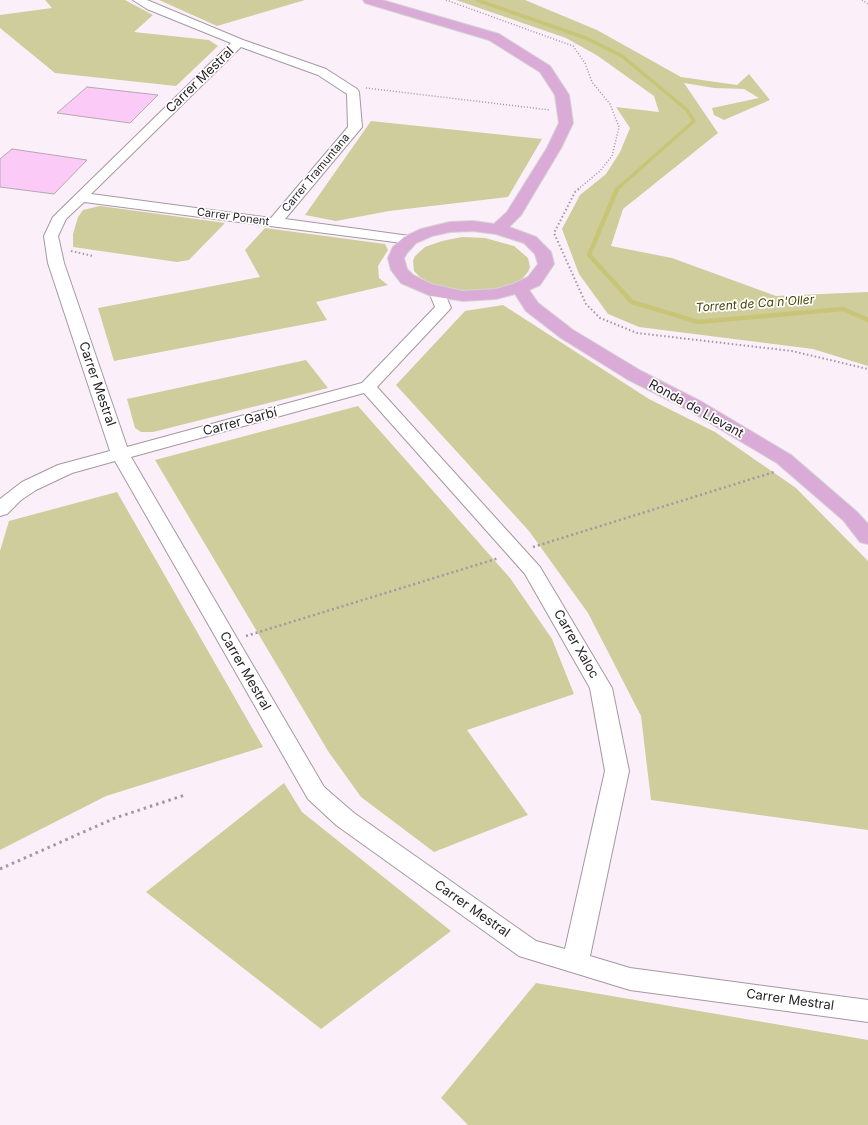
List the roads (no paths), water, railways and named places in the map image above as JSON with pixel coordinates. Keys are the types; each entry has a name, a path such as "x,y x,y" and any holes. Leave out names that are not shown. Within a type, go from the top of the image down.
{"main road":[{"path":"369,0 494,37 545,69 562,95 566,123 554,148 513,215 498,229"},
{"path":"474,226 498,229 530,240 543,252 546,264 534,281 519,288 496,294 463,296 437,292 425,288 407,279 399,270 396,258 399,251 410,240 427,232 450,227 474,226"},
{"name":"Ronda de Llevant","path":"519,288 532,307 567,334 634,375 695,406 784,459 850,516 868,537"}],"street":[{"name":"Carrer Tramuntana","path":"139,0 151,7 239,42 322,72 354,92 355,127 275,222"},
{"name":"Carrer Mestral","path":"239,42 60,217 50,236 56,263 120,454 316,793 345,820 528,949 630,979 868,1011"},
{"name":"Carrer Ponent","path":"80,197 410,240"},
{"path":"368,387 443,308 437,292"},
{"name":"Carrer Garbí","path":"0,510 14,496 45,477 65,469 368,387"},
{"name":"Carrer Xaloc","path":"368,387 533,571 601,688 617,771 576,963"}],"waterway":[{"name":"Torrent de Ca n'Oller","path":"477,0 586,38 622,56 687,110 694,121 617,189"},
{"name":"Torrent de Ca n'Oller","path":"617,189 589,255 632,302 698,322 843,309 868,320"}]}
